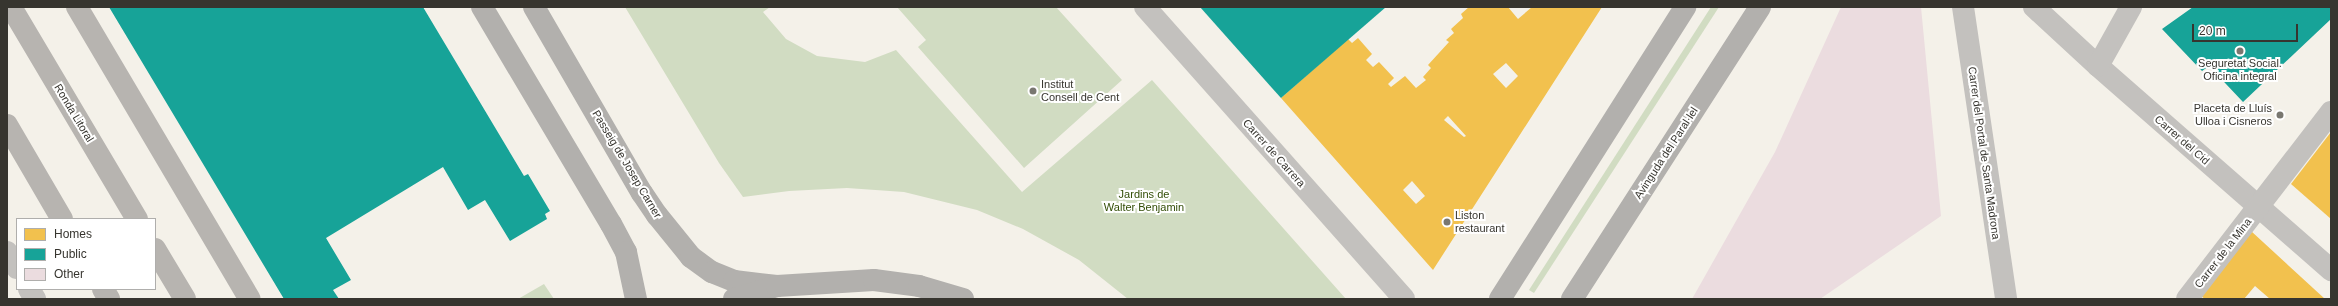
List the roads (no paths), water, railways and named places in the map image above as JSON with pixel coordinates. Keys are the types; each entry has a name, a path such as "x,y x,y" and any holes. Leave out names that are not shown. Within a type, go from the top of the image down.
{"highway":[{"name":"Ronda Litoral","path":"11,7 136,218"},
{"path":"76,7 250,299"},
{"path":"7,125 61,218"},
{"path":"156,251 184,299"},
{"path":"104,290 109,299"}],"main road":[{"path":"482,7 611,224 626,252 636,299"},
{"name":"Passeig de Josep Carner","path":"534,7 642,193 657,215 691,257 712,272 734,281 776,286"},
{"path":"1500,299 1685,7"},
{"name":"Avinguda del Paral·lel","path":"1572,299 1760,7"},
{"path":"734,299 776,286 874,280 919,286 963,299"}],"street":[{"name":"Carrer de Carrera","path":"1145,7 1404,299"},
{"name":"Carrer del Portal de Santa Madrona","path":"1963,7 2006,299"},
{"name":"Carrer del Cid","path":"2034,7 2098,66 2331,270"},
{"path":"2098,66 2131,7"},
{"name":"Carrer de la Mina","path":"2187,299 2331,112"},
{"path":"7,252 16,266"},
{"path":"30,290 35,299"}],"place":[{"name":"Seguretat Social. Oficina integral","path":"2240,51"},
{"name":"Institut Consell de Cent","path":"1033,91"},
{"name":"Placeta de Lluís Ulloa i Cisneros","path":"2280,115"},
{"name":"Liston restaurant","path":"1447,222"}],"park label":[{"name":"Jardins de Walter Benjamin","path":"1144,201"}]}
